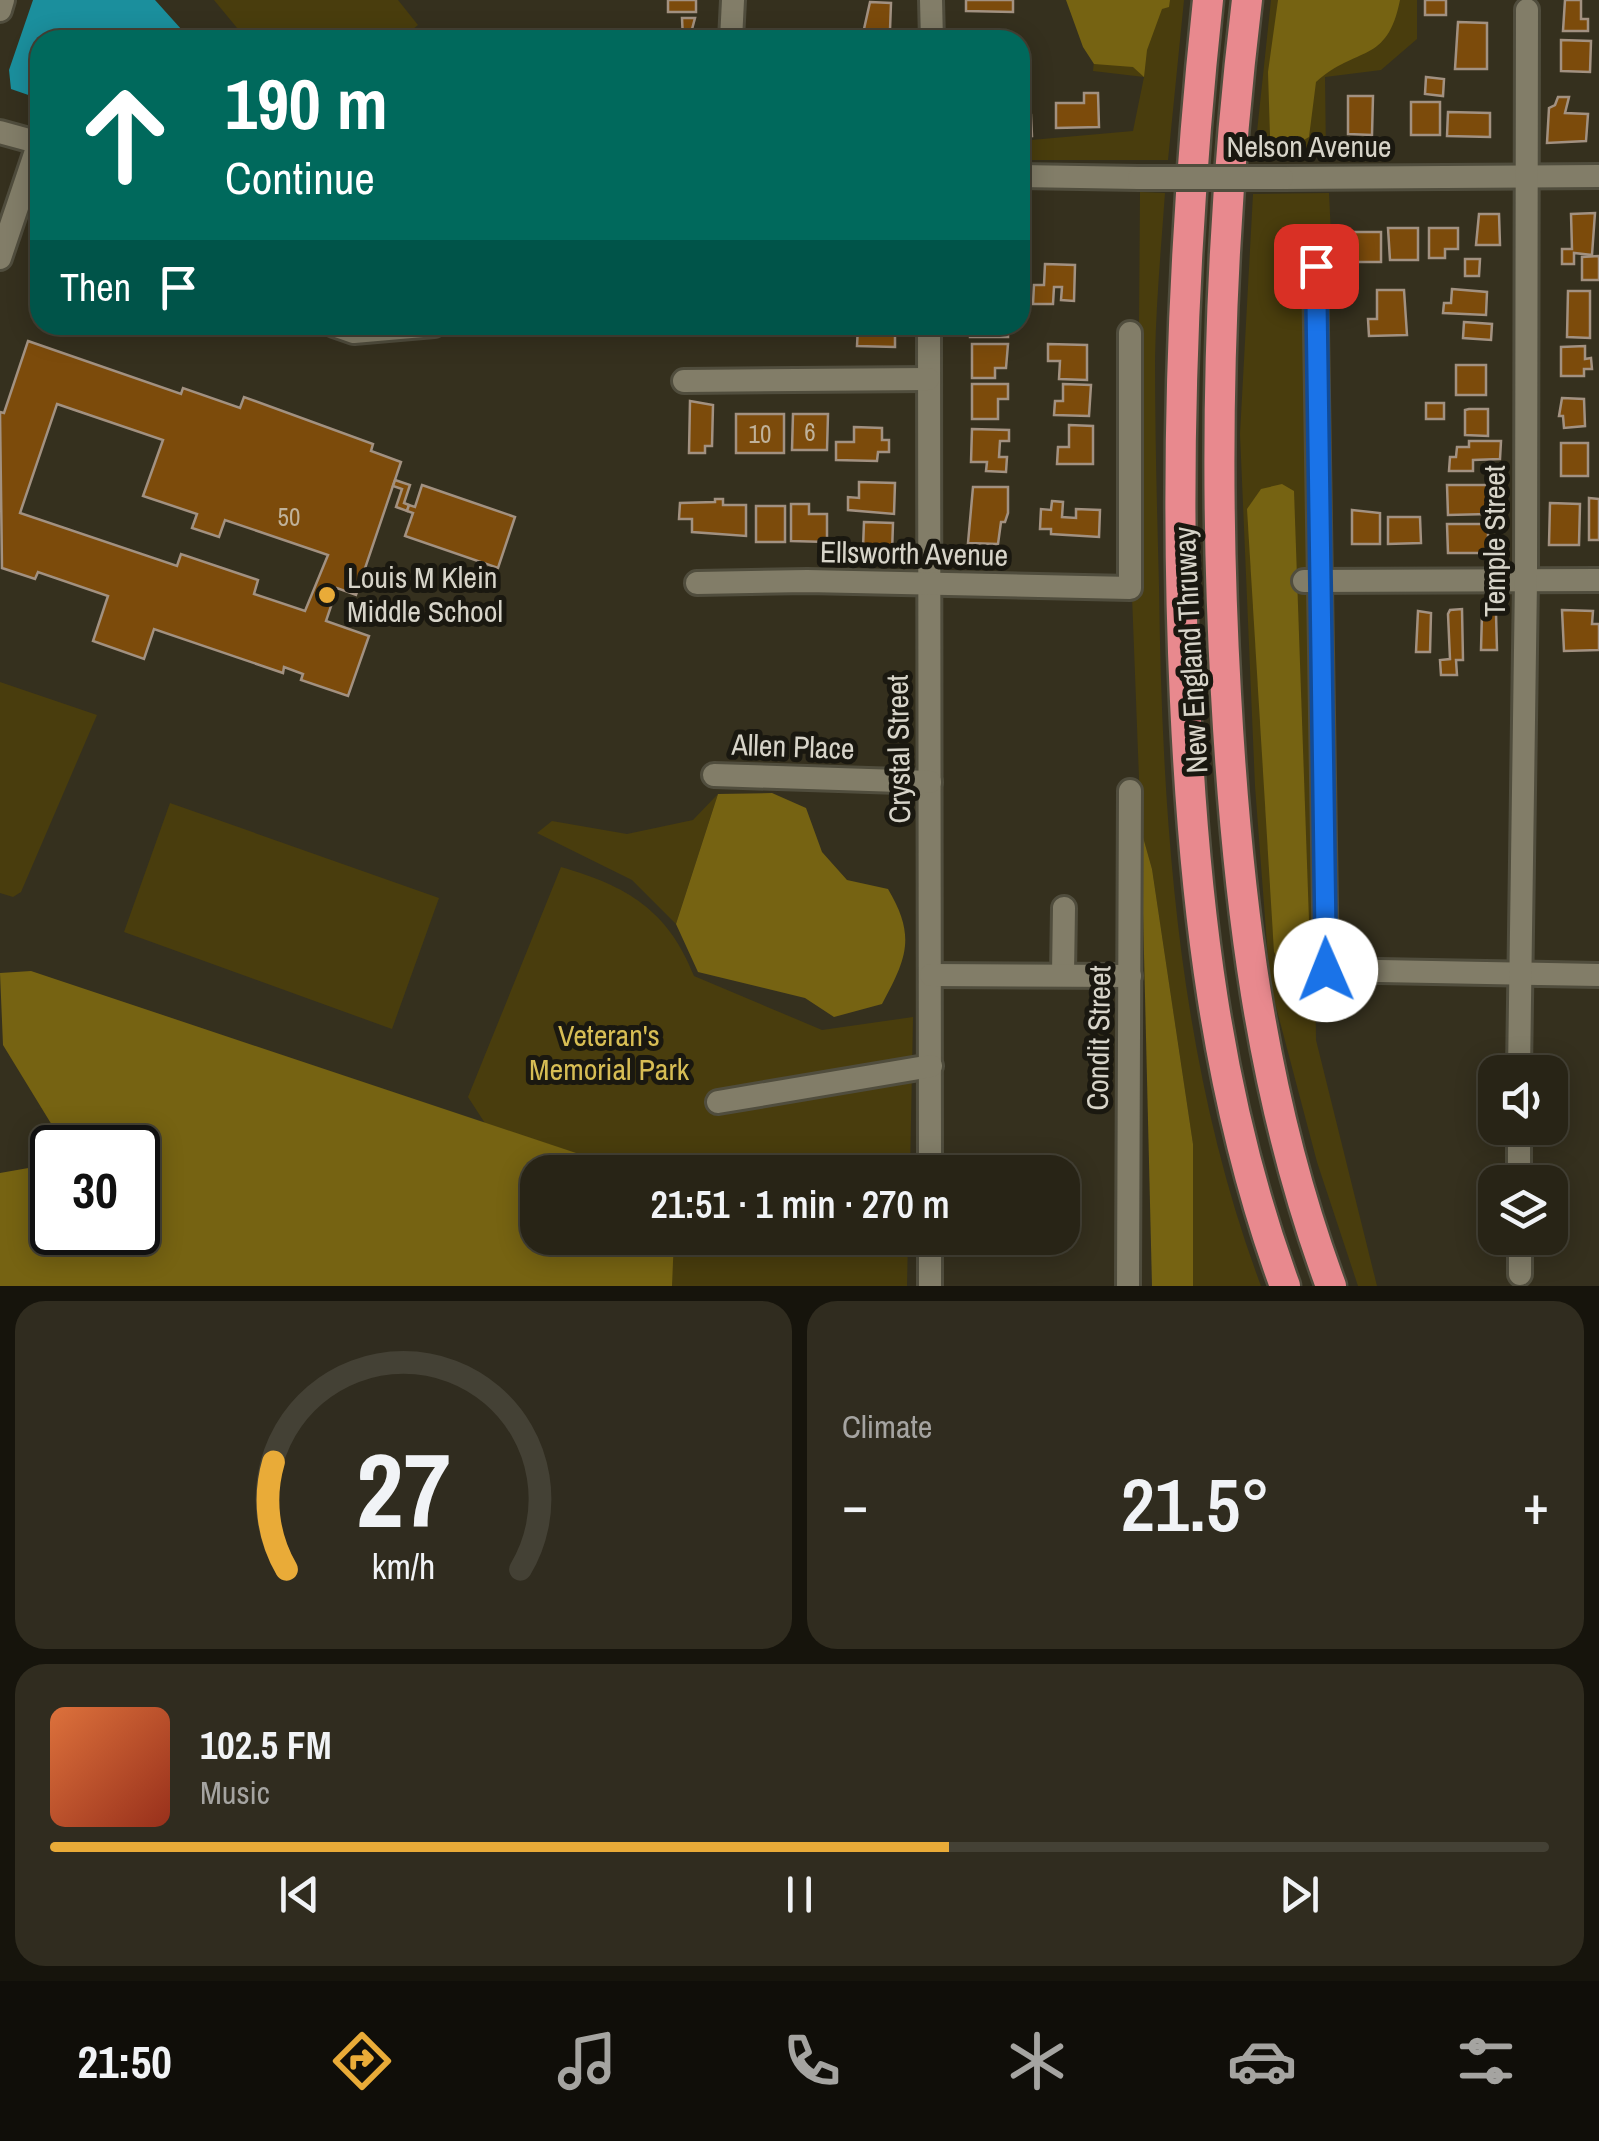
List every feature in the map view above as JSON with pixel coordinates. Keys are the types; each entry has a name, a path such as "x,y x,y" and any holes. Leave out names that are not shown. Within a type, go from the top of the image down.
{"highway":[{"name":"New England Thruway","path":"1208,0 1189,208 1180,398 1180,572 1188,762 1199,903 1216,1027 1243,1150 1285,1286"},
{"name":"New England Thruway","path":"1247,0 1232,150 1221,340 1221,594 1227,720 1242,894 1262,1036 1291,1160 1331,1286"}],"street":[{"path":"0,10 4,0"},
{"path":"731,30 732,0"},
{"path":"931,0 932,30"},
{"name":"Temple Street","path":"1518,1055 1526,580 1527,10"},
{"path":"0,132 30,140"},
{"path":"0,258 30,171"},
{"name":"Nelson Avenue","path":"1030,176 1599,176"},
{"path":"1316,266 1320,484 1313,581 1326,970 1599,975"},
{"name":"Ellsworth Avenue","path":"697,583 1130,588 1130,333"},
{"name":"Crystal Street","path":"928,335 930,1155"},
{"path":"684,381 928,379"},
{"path":"1313,581 1599,580"},
{"name":"Allen Place","path":"714,775 930,782"},
{"name":"Condit Street","path":"1128,1286 1130,791"},
{"path":"1063,974 1064,908"},
{"path":"931,974 1130,976"},
{"path":"718,1102 931,1066"},
{"path":"930,1255 930,1286"},
{"path":"1520,1255 1520,1274"}],"green space":[{"path":"214,0 398,0 418,25 412,30 239,30"},
{"path":"1100,0 1184,0 1168,160 1030,160 1030,140 1133,131 1144,77 1093,71"},
{"path":"1271,0 1417,0 1417,39 1381,70 1325,77 1326,156 1254,160"},
{"path":"1140,192 1165,193 1156,338 1156,472 1165,763 1180,941 1210,1116 1261,1286 1193,1286 1193,1144 1152,869 1141,830 1132,596 1137,586"},
{"path":"1329,193 1331,235 1317,233 1306,241 1316,1040 1377,1286 1358,1286 1317,1162 1270,984 1255,786 1240,434 1253,194"},
{"path":"0,682 97,715 21,892 13,897 0,893"},
{"path":"718,794 676,924 632,880 537,833 552,821 627,834 693,820"},
{"path":"170,803 439,898 392,1029 124,932"},
{"name":"Veteran's Memorial Park","path":"561,867 606,883 642,904 672,934 694,976 822,1030 913,1017 910,1155 554,1155 492,1134 468,1097"},
{"path":"642,1255 908,1255 907,1286 631,1286"}],"shaded area":[{"path":"1066,0 1170,0 1169,7 1162,9 1147,50 1144,77 1133,67 1094,64 1083,47"},
{"path":"1278,0 1400,0 1394,21 1379,45 1316,82 1309,137 1290,148 1270,136 1268,72"},
{"path":"1282,484 1294,491 1309,921 1297,964 1284,968 1274,952 1247,509 1261,489"},
{"path":"772,793 806,808 822,852 847,880 888,889 897,906 905,947 882,1004 834,1017 805,998 698,972 676,924 718,794"},
{"path":"1141,830 1152,869 1193,1144 1193,1286 1152,1286"},
{"path":"31,971 582,1155 520,1155 520,1255 673,1255 672,1286 0,1286 0,1173 30,1168 30,1255 160,1255 160,1125 52,1125 3,1045 0,973"}],"water":[{"path":"33,0 155,0 182,30 30,30 30,96 11,89 9,70"}],"building":[{"path":"668,0 696,0 696,12 668,12"},
{"path":"966,0 1013,0 1013,12 966,11"},
{"path":"1425,0 1446,0 1446,15 1425,15"},
{"path":"1565,0 1581,0 1581,19 1588,19 1588,31 1563,31"},
{"path":"870,2 891,3 890,30 864,29"},
{"path":"682,18 695,18 692,30 683,30"},
{"path":"1458,22 1487,23 1487,69 1455,69"},
{"path":"1561,40 1591,41 1590,72 1561,71"},
{"path":"1426,77 1444,79 1443,96 1425,94"},
{"path":"1084,93 1098,93 1099,127 1056,128 1056,103 1084,103"},
{"path":"1348,96 1373,96 1372,135 1348,134"},
{"path":"1558,97 1569,97 1565,113 1588,114 1586,141 1547,143 1549,108"},
{"path":"1411,102 1440,102 1440,135 1411,135"},
{"path":"1448,112 1490,113 1490,137 1447,136"},
{"path":"1595,213 1592,255 1574,253 1574,264 1562,264 1562,249 1572,249 1571,214"},
{"path":"1479,214 1499,214 1500,245 1476,245"},
{"path":"1388,228 1418,228 1418,260 1390,260"},
{"path":"1429,228 1458,228 1458,249 1445,249 1445,258 1429,258"},
{"path":"1350,232 1381,232 1381,262 1350,262"},
{"path":"1599,256 1599,280 1582,280 1582,257"},
{"path":"1465,259 1480,259 1479,276 1465,276"},
{"path":"1045,264 1075,265 1074,301 1061,300 1062,287 1054,287 1053,304 1033,304 1034,285 1044,285"},
{"path":"1452,289 1487,292 1486,315 1443,313 1444,303 1451,303"},
{"path":"1377,290 1404,290 1407,335 1369,336 1368,319 1377,319"},
{"path":"1568,291 1590,291 1590,338 1567,337"},
{"path":"1464,322 1492,324 1491,340 1463,338"},
{"path":"858,335 895,335 895,347 857,346"},
{"path":"970,335 1008,335 1008,337"},
{"name":"Louis M Klein Middle School","path":"28,341 181,394 183,388 240,408 244,397 373,444 371,451 401,462 356,595 337,588 326,621 369,636 348,696 301,680 303,674 284,667 283,673 154,629 144,659 93,641 108,596 38,572 35,579 2,568 0,412 4,413","holes":["57,404 163,440 143,496 197,514 192,528 219,537 225,520 328,555 305,611 254,594 258,580 181,554 177,566 20,513"]},
{"path":"972,344 1008,344 1006,368 995,368 995,378 972,378"},
{"path":"1048,344 1087,345 1087,380 1059,379 1060,361 1048,361"},
{"path":"1585,346 1585,359 1591,358 1592,369 1584,369 1584,376 1561,376 1561,347"},
{"path":"1456,365 1486,365 1486,395 1456,395"},
{"path":"972,384 1008,384 1008,399 998,399 998,419 972,419"},
{"path":"1063,384 1091,385 1089,416 1054,415 1055,401 1063,401"},
{"path":"1562,398 1584,399 1585,426 1564,428 1563,416 1559,416"},
{"path":"690,401 713,405 712,446 705,446 705,453 689,453"},
{"path":"1426,403 1444,403 1444,419 1426,419"},
{"path":"1488,409 1488,436 1465,435 1465,410"},
{"path":"736,414 784,414 784,453 736,453"},
{"path":"793,414 828,414 827,450 792,450"},
{"path":"1069,425 1093,426 1093,464 1057,464 1058,447 1069,447"},
{"path":"854,427 882,428 882,440 889,440 889,452 878,452 877,461 836,460 836,442 854,442"},
{"path":"972,429 1009,430 1009,441 1000,441 999,457 1007,457 1006,472 986,471 987,462 971,462"},
{"path":"1469,441 1501,441 1500,459 1473,460 1473,471 1449,471 1450,457 1456,457 1457,447 1469,447"},
{"path":"1561,443 1588,443 1588,476 1561,476"},
{"path":"395,480 410,485 404,503 409,505 407,511 396,507 402,489 393,486"},
{"path":"859,482 895,483 894,514 848,510 848,497 859,498"},
{"path":"422,485 515,517 498,568 405,536 413,513 407,511 409,505 415,507"},
{"path":"1447,485 1489,485 1489,514 1448,515"},
{"path":"973,487 1008,487 1008,513 1005,522 1001,522 998,544 968,543"},
{"path":"1589,498 1599,499 1599,540 1589,540"},
{"path":"723,499 723,505 746,505 746,536 692,532 692,519 679,519 680,503"},
{"path":"1052,501 1063,502 1062,517 1076,518 1076,509 1100,510 1099,537 1051,534 1051,529 1040,529 1041,509 1051,510"},
{"path":"1550,503 1580,504 1579,545 1549,545"},
{"path":"791,504 809,504 809,514 827,514 827,542 791,541"},
{"path":"756,506 785,506 785,542 756,542"},
{"path":"1352,510 1380,513 1380,544 1352,544"},
{"path":"1388,517 1420,517 1421,543 1388,544"},
{"path":"864,522 893,523 892,553 863,548"},
{"path":"1447,524 1488,524 1488,553 1448,553"},
{"path":"1462,609 1463,660 1456,660 1457,675 1441,675 1440,660 1450,659 1448,614 1450,610"},
{"path":"1562,610 1593,611 1592,624 1599,624 1599,650 1564,651"},
{"path":"1418,611 1431,613 1430,652 1416,652"},
{"path":"1482,613 1496,613 1497,650 1481,650"}],"place":[{"name":"Louis M Klein Middle School","path":"327,595"}],"route":[{"path":"1316,266 1326,970"}]}
